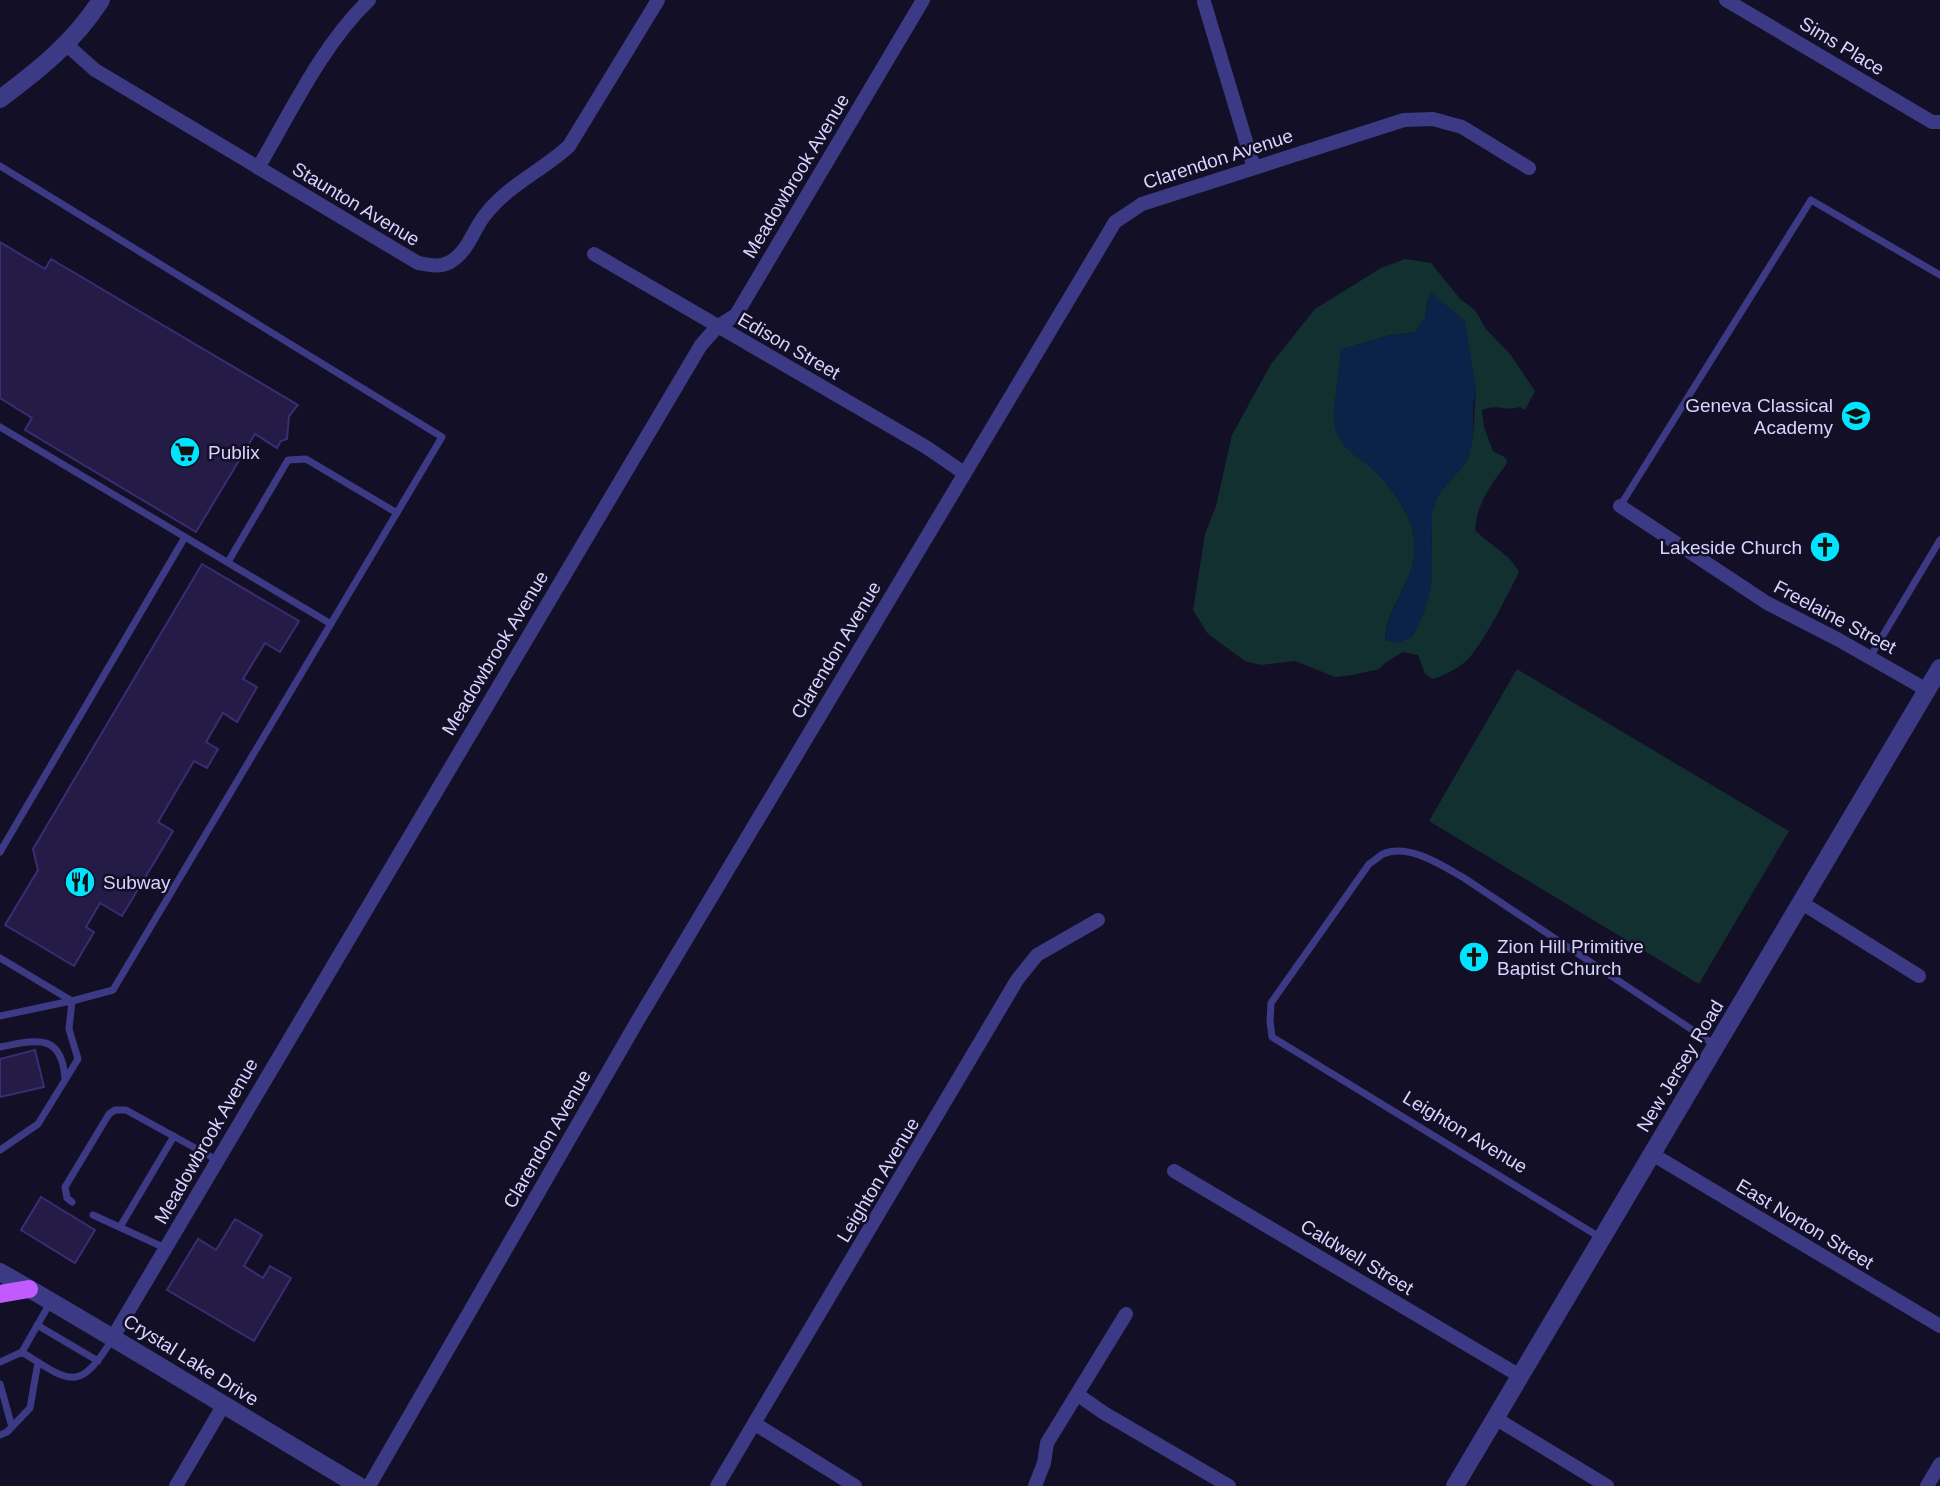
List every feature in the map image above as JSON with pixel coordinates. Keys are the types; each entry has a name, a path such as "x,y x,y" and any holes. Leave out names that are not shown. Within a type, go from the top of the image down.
{"main road":[{"path":"0,1294 29,1289"}],"street":[{"path":"0,99 67,45 101,0"},
{"path":"258,168 334,39 369,0"},
{"name":"Staunton Avenue","path":"67,45 94,70 418,263 434,266 449,263 462,253 484,216 501,197 553,161 569,146 658,0"},
{"name":"Meadowbrook Avenue","path":"113,1337 701,345 717,327 736,315 923,0"},
{"name":"Sims Place","path":"1726,0 1932,122 1940,122"},
{"path":"1204,2 1254,168"},
{"name":"Clarendon Avenue","path":"369,1486 638,1020 1115,222 1142,204 1404,120 1433,119 1462,127 1530,168"},
{"name":"Edison Street","path":"594,254 926,447 964,473"},
{"name":"Freelaine Street","path":"1620,506 1767,603 1927,690"},
{"name":"New Jersey Road","path":"1455,1486 1940,669"},
{"path":"1802,903 1919,976"},
{"name":"Leighton Avenue","path":"718,1486 1017,980 1037,955 1098,919"},
{"name":"East Norton Street","path":"1651,1154 1940,1326"},
{"name":"Caldwell Street","path":"1174,1171 1520,1376"},
{"name":"Crystal Lake Drive","path":"0,1272 359,1486"},
{"path":"1035,1486 1044,1462 1047,1443 1126,1314"},
{"path":"1078,1395 1228,1486"},
{"path":"176,1486 223,1406"},
{"path":"1495,1418 1607,1486"},
{"path":"755,1424 855,1486"},
{"path":"1927,1486 1940,1464"}],"lane":[{"path":"0,166 442,437 113,990 0,1016"},
{"path":"1620,506 1811,200 1940,275"},
{"path":"0,427 331,624"},
{"path":"228,562 288,460 306,459 397,513"},
{"path":"0,852 185,537"},
{"path":"1870,657 1940,540"},
{"name":"Leighton Avenue","path":"1602,1238 1272,1037 1271,1003 1369,864 1385,853 1401,851 1421,856 1464,878 1717,1046"},
{"path":"0,958 72,1001"},
{"path":"0,1150 38,1124 78,1059 69,1029 72,1001"},
{"path":"0,1047 36,1040 46,1043 64,1062 65,1080"},
{"path":"72,1202 67,1198 65,1188 109,1114 115,1110 126,1110 217,1160"},
{"path":"120,1227 174,1136"},
{"path":"93,1215 166,1248"},
{"path":"0,1362 22,1352 51,1301"},
{"path":"37,1325 98,1361"},
{"path":"22,1352 66,1378 81,1376 98,1361 113,1337"},
{"path":"0,1435 30,1408 38,1362"},
{"path":"0,1384 12,1427"}],"green space":[{"path":"1405,259 1431,263 1460,299 1475,310 1486,329 1510,354 1535,391 1525,410 1520,407 1493,407 1482,410 1484,427 1493,451 1506,458 1507,463 1482,502 1475,530 1510,559 1519,572 1490,627 1470,657 1453,670 1433,679 1425,674 1418,655 1403,652 1379,669 1335,677 1295,661 1261,665 1245,661 1208,634 1193,610 1205,534 1216,506 1232,435 1271,364 1315,309 1381,268","holes":["1428,299 1476,388 1473,437 1467,461 1438,495 1432,512 1431,586 1423,615 1385,640 1391,614 1412,566 1414,538 1409,520 1395,495 1377,473 1346,447 1337,434 1335,409 1340,350 1386,336 1415,332 1425,318"]},
{"path":"1517,669 1789,831 1699,984 1429,821"}],"water":[{"path":"1431,292 1465,321 1476,388 1473,437 1467,461 1438,495 1432,512 1431,586 1423,615 1413,636 1398,643 1385,640 1387,626 1412,565 1414,538 1409,520 1395,495 1377,473 1346,447 1337,434 1335,408 1340,350 1386,336 1415,332 1425,317"}],"building":[{"path":"0,242 45,269 51,259 298,405 289,416 287,439 281,441 277,448 255,434 196,532 25,430 32,418 0,398"},
{"path":"202,564 299,621 280,652 265,643 243,679 257,687 237,722 223,713 206,742 218,749 207,768 194,761 158,822 173,831 122,916 100,903 86,927 94,932 74,966 5,925 38,870 33,849"},
{"path":"35,1050 44,1087 0,1097 0,1059"},
{"path":"41,1197 95,1230 75,1263 21,1230"},
{"path":"235,1219 262,1235 244,1266 263,1278 270,1266 291,1278 254,1341 167,1290 198,1239 216,1250"}],"place":[{"name":"Geneva Classical Academy","path":"1856,416"},
{"name":"Publix","path":"185,452"},
{"name":"Lakeside Church","path":"1825,547"},
{"name":"Subway","path":"80,882"},
{"name":"Zion Hill Primitive Baptist Church","path":"1474,957"}]}
